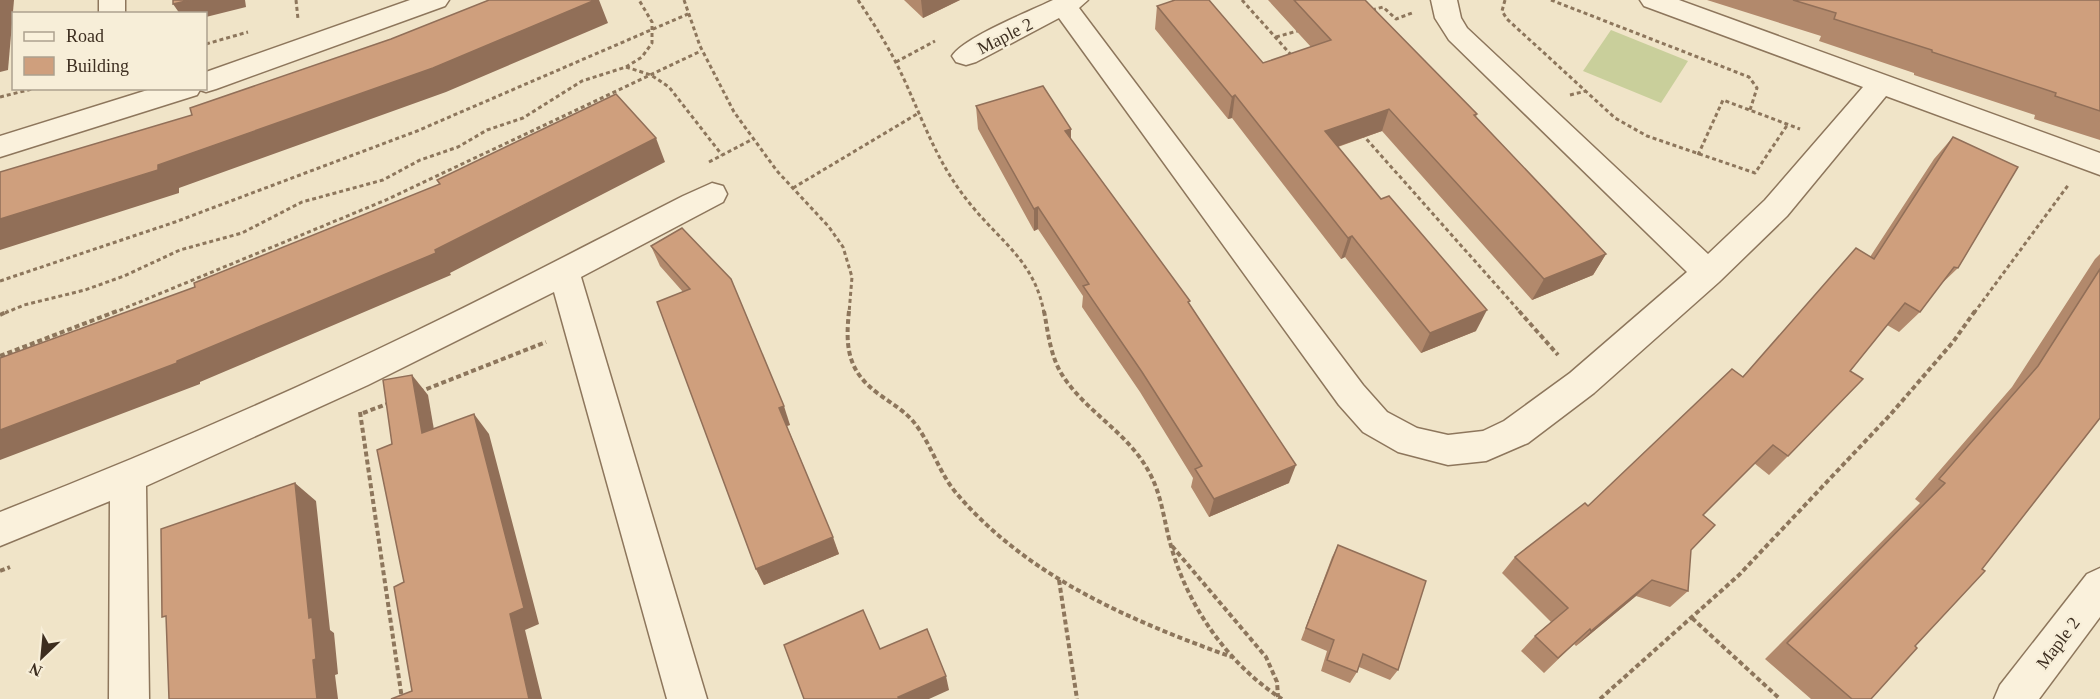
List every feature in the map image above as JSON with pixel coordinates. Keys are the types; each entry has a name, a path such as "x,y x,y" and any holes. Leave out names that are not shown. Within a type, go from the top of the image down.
{"street":[{"path":"207,82 436,0"},
{"path":"1653,0 2093,162"},
{"path":"1443,1 1448,18 1458,34 1708,273"},
{"path":"1070,3 1351,395 1375,422 1410,441 1449,450 1486,446 1516,432 1582,383 1708,273 1776,208 1881,84"},
{"name":"Maple 2","path":"966,56 993,40 1070,3"},
{"path":"0,147 181,90"},
{"path":"0,529 128,477 355,375 564,272 712,194"},
{"path":"564,272 687,699"},
{"path":"128,477 129,699"},
{"name":"Maple 2","path":"2014,699 2100,586"}],"path":[{"path":"0,315 24,305 95,287 180,250 242,233 302,202 364,188 420,160 458,147 487,130 523,117 582,81 626,67 642,57 652,43 652,22 639,0"},
{"path":"684,0 701,51 735,115 778,172 832,231 847,259 853,291 847,330 848,347 852,365 862,380 875,393 911,419 944,476 969,506 1011,545 1058,580 1132,619 1170,636 1232,657"},
{"path":"858,0 896,62 917,114 945,171 967,201 1023,261 1034,278 1046,316 1046,337 1061,372 1086,404 1119,432 1145,464 1162,502 1169,543 1184,586 1207,627 1232,657 1279,698"},
{"path":"1242,0 1299,63"},
{"path":"1505,0 1502,11 1507,19 1622,124 1647,136 1755,173 1788,124"},
{"path":"1551,0 1749,77 1756,88 1750,110"},
{"path":"1362,13 1383,7 1396,19 1443,1"},
{"path":"0,281 175,222 417,131 687,14"},
{"path":"1276,37 1308,28"},
{"path":"0,356 217,273 332,224 450,171 701,51"},
{"path":"626,67 651,75 669,87 722,155"},
{"path":"0,97 28,90"},
{"path":"1698,155 1723,100 1834,142"},
{"path":"792,188 917,114"},
{"path":"1354,126 1582,383"},
{"path":"1600,699 1739,575 1890,415 1945,351 2093,162"},
{"path":"416,393 581,328"},
{"path":"355,375 402,699"},
{"path":"350,419 394,402"},
{"path":"1169,543 1266,657 1277,682 1279,698"},
{"path":"0,571 11,567"},
{"path":"1058,580 1077,699"},
{"path":"1692,618 1780,699"}],"green space":[{"path":"1611,30 1688,61 1661,103 1583,71"}],"building":[{"path":"173,0 190,0 173,4"},
{"path":"489,0 595,0 433,68 158,165 158,170 0,219 0,172 192,115 190,108 391,39"},
{"path":"1175,0 1209,0 1263,63 1331,40 1294,0 1365,0 1477,114 1474,115 1606,254 1544,279 1389,109 1325,131 1381,199 1389,196 1487,310 1430,333 1352,236 1348,238 1235,95 1232,97 1157,6"},
{"path":"1793,0 2100,0 2100,111 2055,96 2056,93 1932,52 1932,50 1834,19 1836,13"},
{"path":"1043,86 1071,129 1065,131 1190,301 1188,302 1296,465 1214,499 1195,469 1202,466 1083,286 1089,284 1038,207 1034,209 976,106"},
{"path":"616,94 656,138 435,250 436,253 177,361 177,363 0,430 0,358 195,287 194,283 440,184 437,180"},
{"path":"1953,137 2018,167 1958,268 1954,267 1920,312 1905,303 1850,371 1863,379 1788,456 1773,445 1703,515 1715,525 1691,550 1688,591 1652,580 1591,631 1590,629 1558,658 1535,636 1568,608 1515,557 1585,503 1588,506 1732,369 1743,377 1856,248 1874,259"},
{"path":"682,228 731,279 784,406 779,408 833,537 756,569 657,302 690,289 651,246"},
{"path":"2100,269 2100,418 1982,569 1985,571 1915,646 1917,648 1871,699 1852,699 1787,643 1945,483 1939,479 2038,366"},
{"path":"412,375 422,433 474,414 524,608 510,614 529,699 391,699 412,691 394,587 404,582 377,450 392,444 383,380"},
{"path":"295,483 309,618 312,617 317,699 169,699 166,616 162,617 161,529"},
{"path":"1338,545 1426,581 1398,670 1363,654 1357,672 1327,660 1334,640 1306,628"},
{"path":"863,610 880,649 927,629 946,676 898,697 899,699 804,699 784,645"}]}
